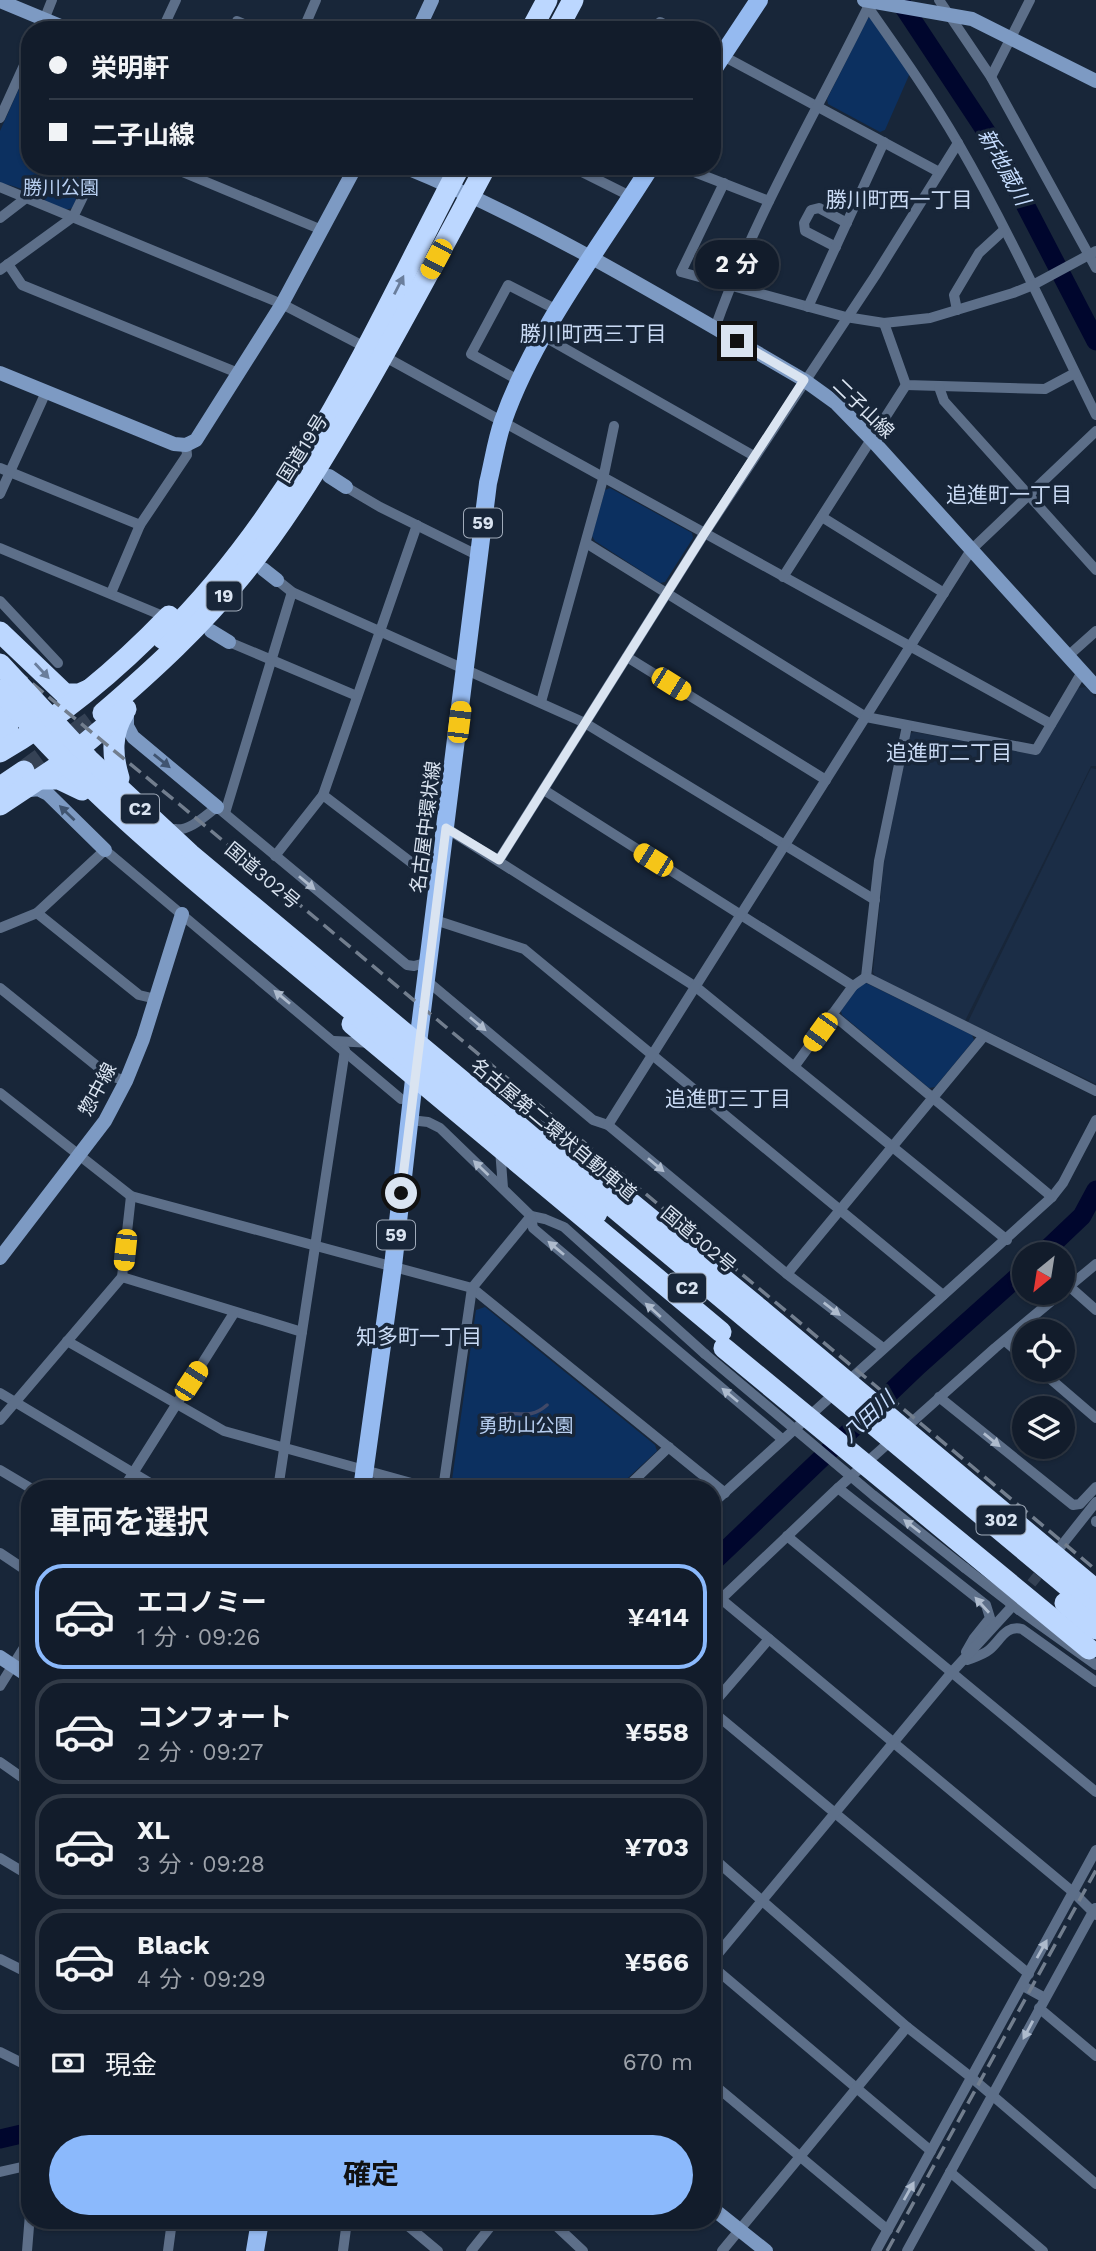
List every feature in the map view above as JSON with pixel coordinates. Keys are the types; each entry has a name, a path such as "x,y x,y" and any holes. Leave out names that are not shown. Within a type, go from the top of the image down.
{"highway":[{"path":"536,21 547,0"},
{"path":"562,21 573,0"},
{"name":"国道19号","path":"105,707 193,629 264,547 322,461 394,317 456,175"},
{"name":"国道19号","path":"394,317 481,175"},
{"path":"14,768 53,738 105,707 168,618 248,522 361,345 394,317"},
{"path":"0,787 14,768 53,738 220,636 270,575 338,481 389,359 394,317"},
{"path":"0,632 65,694 79,694 105,707 117,728 113,745 119,778"},
{"name":"国道302号","path":"0,651 82,790 173,873 639,1263 717,1345"},
{"name":"名古屋第二環状自動車道","path":"0,664 89,760 190,854 1096,1610"},
{"path":"0,676 15,701 53,738"},
{"path":"0,805 14,768 7,716 1,701"},
{"name":"国道302号","path":"1,701 53,738 119,778 175,830 516,1117 562,1146 758,1313"},
{"name":"名古屋第二環状自動車道","path":"1,701 126,820 201,885 1096,1629"},
{"path":"14,768 59,779 82,790"},
{"path":"758,1313 1096,1590"},
{"name":"302","path":"758,1313 1096,1599"},
{"path":"717,1345 1096,1654"},
{"name":"302","path":"717,1345 983,1549 1096,1643"}],"main road":[{"path":"721,52 759,0"},
{"name":"名古屋中環状線","path":"364,1480 393,1266 488,484 503,422 520,381 543,336 645,175"},
{"path":"255,2251 259,2229"}],"street":[{"path":"43,21 52,0"},
{"path":"166,21 176,0"},
{"path":"307,21 316,0"},
{"path":"422,21 432,0"},
{"path":"991,77 1030,0"},
{"path":"0,1 37,21"},
{"path":"867,2 943,9 972,19 1096,81"},
{"path":"715,328 730,287 769,201 819,106 867,2"},
{"path":"867,2 958,143 1033,285 1096,415"},
{"path":"943,9 991,77 1093,253 1096,268"},
{"path":"721,61 819,106 939,172"},
{"path":"0,118 5,94 21,67"},
{"path":"808,307 884,142"},
{"path":"499,860 704,534 875,276 958,143"},
{"path":"94,175 73,217 4,267 22,285 238,373"},
{"path":"190,175 321,230"},
{"path":"0,373 174,444 186,445 196,440 282,304 351,175"},
{"name":"二子山線","path":"424,175 592,258 804,380 836,403 1096,687"},
{"path":"588,175 632,197"},
{"path":"703,175 769,201"},
{"path":"724,183 681,272 846,317 884,323 930,318 1033,285 1093,253"},
{"path":"0,187 282,304 361,345"},
{"path":"0,218 26,198"},
{"path":"836,247 805,231 804,223 811,210 819,208 847,223"},
{"path":"957,310 954,296 979,253 1004,230"},
{"path":"520,381 471,354 508,285 559,311"},
{"path":"884,323 906,386"},
{"path":"543,336 754,456"},
{"path":"389,359 1051,724"},
{"path":"906,386 1045,389 1075,373"},
{"path":"783,577 906,386"},
{"path":"939,387 944,401 1096,570"},
{"path":"0,494 5,470 46,392"},
{"path":"541,702 603,479 614,426"},
{"path":"608,1125 971,550 1030,497 1096,431"},
{"path":"111,593 140,525 187,455 186,445"},
{"path":"5,470 140,525"},
{"path":"338,481 380,507 479,556"},
{"path":"822,517 944,593"},
{"path":"275,856 323,795 417,525"},
{"path":"586,542 866,717 1035,750 1082,672"},
{"path":"0,548 168,618"},
{"path":"270,575 292,592 585,723 875,900"},
{"path":"175,830 181,830 221,810 292,592"},
{"path":"0,601 58,663"},
{"path":"1068,656 1096,631"},
{"path":"220,636 357,696"},
{"path":"627,657 826,780"},
{"path":"105,707 127,726 133,737 407,965 427,971 593,1120 608,1125 787,1274 883,1348"},
{"path":"794,1067 853,986 866,977 879,861 906,726"},
{"path":"14,768 38,789 48,794 106,850 401,1099"},
{"path":"544,790 853,986"},
{"path":"323,795 429,876 440,878"},
{"path":"446,828 696,987 1007,1240"},
{"path":"0,928 37,914 106,850"},
{"path":"37,914 139,995 156,999"},
{"name":"惣中線","path":"0,1258 105,1121 143,1039 183,914"},
{"path":"435,920 524,949 943,1295"},
{"path":"866,977 1096,1091"},
{"path":"0,988 108,1075 126,1080"},
{"path":"832,1014 1052,1197"},
{"path":"787,1274 984,1036"},
{"path":"334,1041 375,1043"},
{"path":"279,1480 345,1050"},
{"path":"2,1098 131,1196 472,1288 709,1480"},
{"path":"410,1120 428,1122 440,1128 531,1216 564,1227 717,1345 873,1496 965,1568 1015,1600 1019,1610 1096,1665"},
{"path":"721,1496 1052,1197 1063,1183 1096,1120"},
{"path":"500,1148 501,1180 505,1191"},
{"path":"0,1420 122,1277 131,1196"},
{"path":"444,1480 472,1288 531,1216"},
{"path":"531,1216 533,1228 782,1439"},
{"path":"1075,1283 1096,1264"},
{"path":"122,1277 302,1332"},
{"path":"1075,1291 1096,1310"},
{"path":"906,2251 1095,1911 721,1599 939,1397 1047,1306"},
{"path":"129,1480 234,1313"},
{"path":"66,1341 224,1432 399,1480"},
{"path":"1005,1341 1012,1347"},
{"path":"1054,1382 1096,1418"},
{"path":"0,1394 145,1480"},
{"path":"939,1397 1070,1503 1076,1506 1080,1504 1096,1487"},
{"path":"634,1480 669,1447"},
{"path":"0,1471 21,1483"},
{"path":"838,1488 989,1609 990,1618 974,1638 962,1661"},
{"path":"721,1490 725,1493"},
{"path":"1058,1550 1096,1502"},
{"path":"787,1535 1096,1792"},
{"path":"0,1553 21,1567"},
{"path":"721,1950 962,1661 1006,1616 1015,1600"},
{"path":"1059,1612 1067,1644"},
{"path":"962,1661 988,1651 1005,1632 1017,1627 1096,1682"},
{"path":"721,1694 768,1639"},
{"path":"0,1686 6,1661 21,1647"},
{"path":"6,1661 21,1671"},
{"path":"721,1718 1029,1973"},
{"path":"0,1762 21,1777"},
{"path":"876,2251 1096,1850"},
{"path":"0,1858 21,1871"},
{"path":"721,1865 907,2027 972,2078 1096,2184"},
{"path":"0,1959 21,1970"},
{"path":"721,1974 931,2151"},
{"path":"1023,1986 1096,2056"},
{"path":"722,2251 907,2027"},
{"path":"0,2052 21,2062"},
{"path":"721,2091 888,2231"},
{"path":"0,2172 21,2167"},
{"path":"950,2172 1043,2251"},
{"path":"721,2215 766,2251"},
{"path":"27,2251 29,2229"},
{"path":"168,2251 171,2229"},
{"path":"343,2251 346,2229"},
{"path":"411,2229 438,2251"},
{"path":"471,2251 489,2229"},
{"path":"560,2229 583,2251"}],"shaded area":[{"path":"1086,687 1096,698 1096,766 1091,766 965,1021 876,977 873,972 884,862 910,734 914,732 1038,755 1078,688"},
{"path":"1091,768 1096,769 1096,1084 968,1022"}],"green space":[{"path":"868,18 871,18 910,73 885,130 880,132 828,104 827,99"},
{"name":"勝川公園","path":"21,84 21,175 88,175 72,208 56,208 22,189 0,184 0,131"},
{"path":"610,488 692,533 693,538 665,582 660,583 595,541 592,536 605,490"},
{"path":"866,983 972,1035 974,1040 935,1087 929,1088 842,1015 841,1011 860,984"},
{"name":"勇助山公園","path":"485,1307 655,1445 657,1451 626,1480 452,1480 476,1310"}],"waterway":[{"name":"新地蔵川","path":"899,0 991,139 1096,341"},
{"name":"八田川","path":"1055,1242 1082,1216 1096,1190"},
{"name":"八田川","path":"721,1554 918,1366 1012,1282"},
{"path":"490,1419 498,1415 532,1413 547,1405"},
{"name":"八田川","path":"0,2139 21,2134"}],"tunnel":[{"path":"24,771 103,713"},
{"path":"1022,1595 1047,1564"}],"railway":[{"path":"0,657 1096,1570"},
{"path":"887,2251 1096,1870"}],"district":[{"name":"勝川町西一丁目","path":"899,200"},
{"name":"勝川町西三丁目","path":"593,334"},
{"name":"追進町一丁目","path":"1009,495"},
{"name":"追進町二丁目","path":"949,753"},
{"name":"追進町三丁目","path":"728,1099"},
{"name":"知多町一丁目","path":"419,1337"}],"route":[{"path":"401,1193 446,828 499,860 804,380 737,341"}]}
